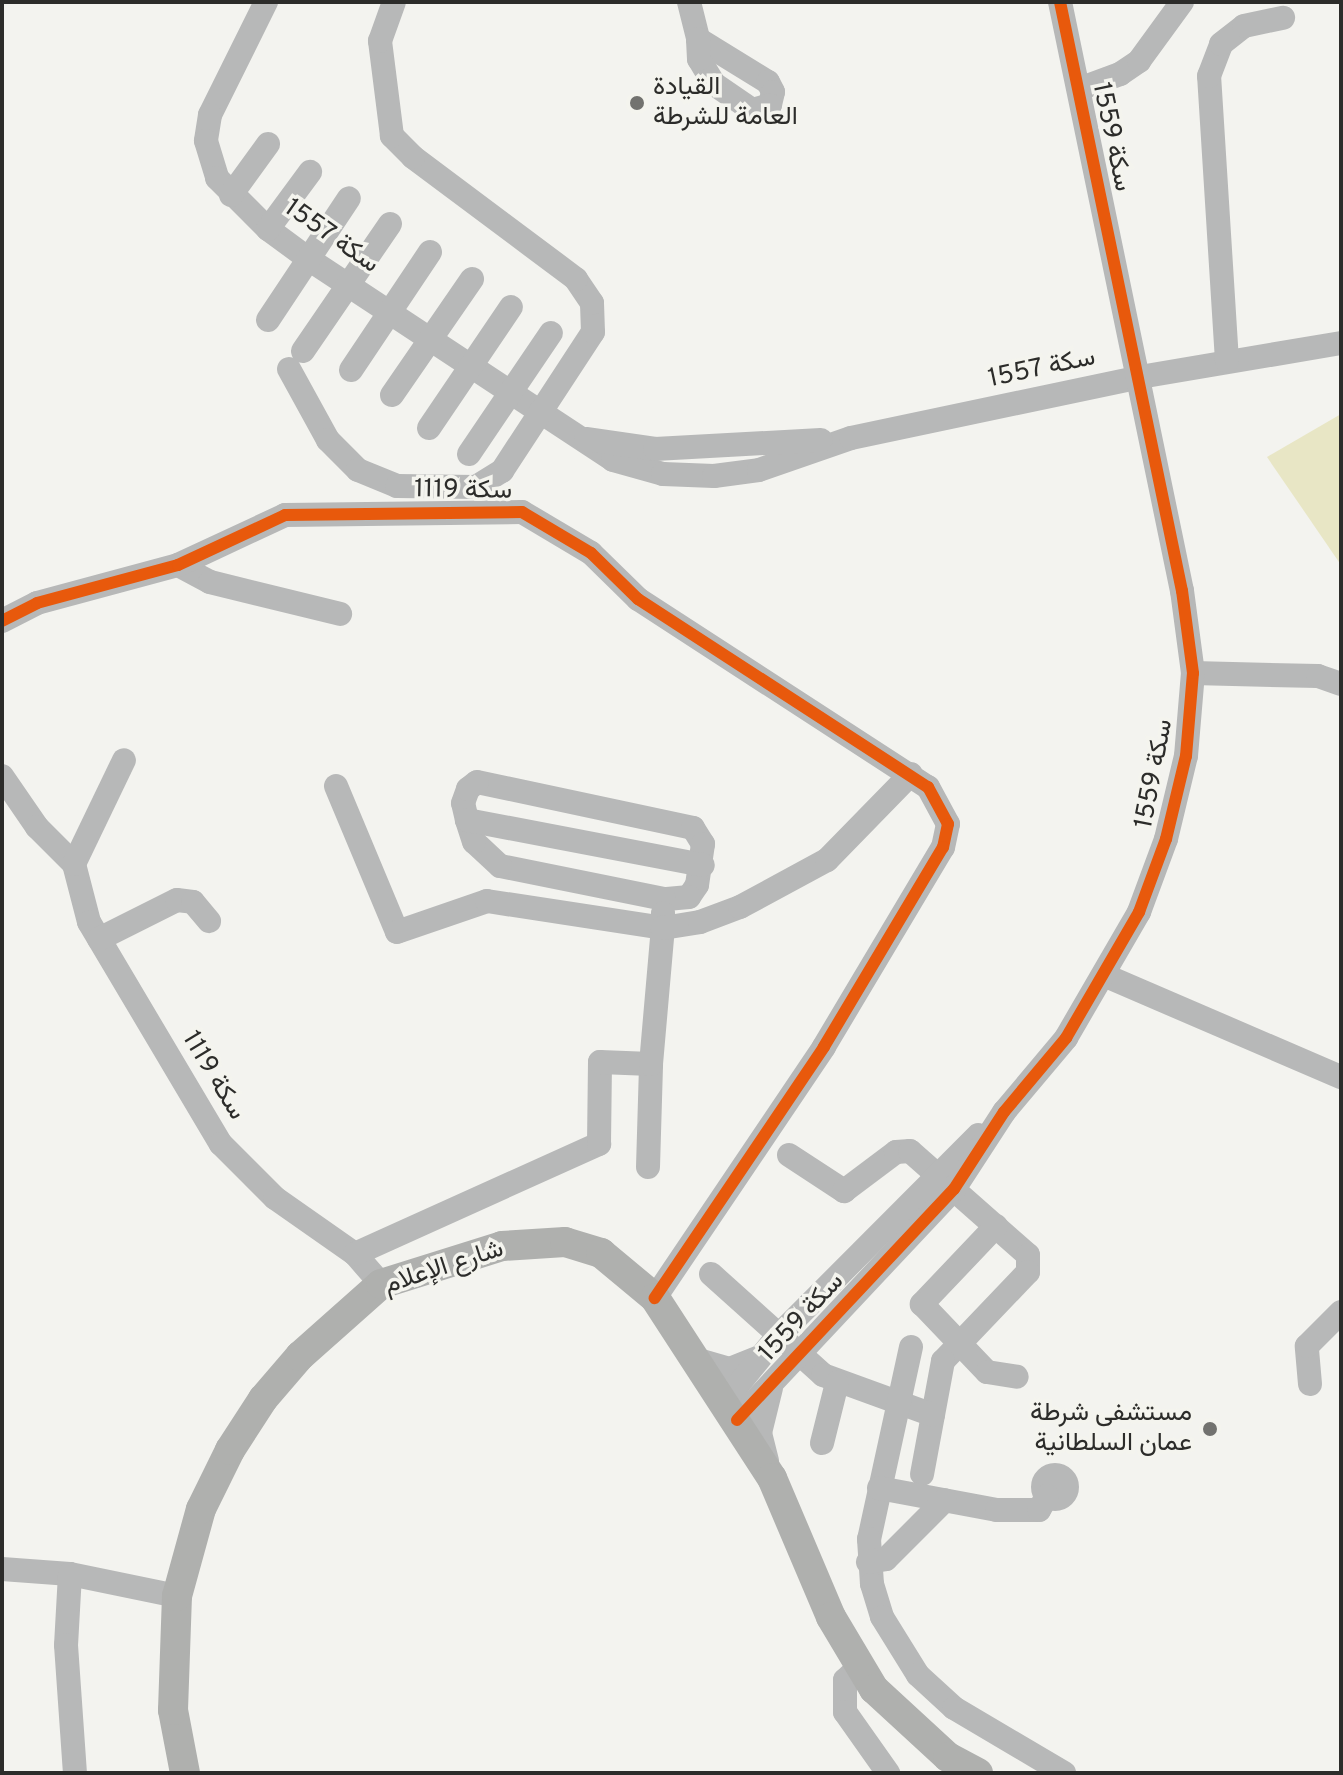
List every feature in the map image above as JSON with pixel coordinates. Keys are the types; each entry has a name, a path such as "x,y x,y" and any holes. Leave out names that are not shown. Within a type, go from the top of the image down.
{"main road":[{"name":"شارع الإعلام","path":"185,1773 173,1710 177,1596 201,1509 230,1450 300,1356 381,1284 502,1246 565,1242 601,1253 655,1298 772,1478 831,1617 859,1667 874,1689 948,1757 978,1773"}],"street":[{"name":"سكة 1557","path":"266,2 207,128 211,166 231,195 268,229 310,260 613,460 663,474 701,476 746,471 851,438 1140,377 1341,343"},
{"path":"390,224 296,360 309,412 341,457 367,475 397,486 469,488 491,481 589,340 592,303 576,279 413,157 392,136 380,41 394,2"},
{"path":"689,2 702,68 752,110 770,105 771,86 698,39"},
{"name":"سكة 1559","path":"731,1411 775,1379 1066,1038 1106,976 1139,912 1166,839 1186,756 1193,673 1140,377 1060,2"},
{"path":"1079,89 1120,74 1139,61 1182,2"},
{"path":"1227,361 1209,76 1221,44 1232,35 1244,26 1283,18"},
{"path":"727,92 745,69"},
{"path":"231,195 268,144"},
{"path":"268,229 310,172"},
{"path":"268,320 349,198"},
{"path":"351,370 430,252"},
{"path":"392,395 472,279"},
{"path":"429,428 511,307"},
{"path":"469,454 551,333"},
{"name":"سكة 1557","path":"580,438 655,449 851,438"},
{"path":"740,444 746,471"},
{"path":"698,445 701,476"},
{"name":"سكة 1119","path":"2,621 37,603 178,565 285,515 522,512 591,553 638,599 928,787 948,824 943,847 824,1047 655,1298"},
{"path":"178,565 210,582 340,614"},
{"path":"1193,673 1318,676 1341,684"},
{"path":"2,776 37,827 74,864 124,760"},
{"path":"336,786 397,932 487,901 663,928 700,922 740,907 827,860 911,774"},
{"path":"477,782 693,828 703,844 703,865 689,897 664,899 500,866 474,842 467,820 463,803 468,789 477,782"},
{"path":"467,820 703,865"},
{"name":"سكة 1119","path":"74,864 80,902 99,939 221,1144 275,1198 355,1254 381,1284"},
{"path":"648,1167 651,1064 664,899"},
{"path":"99,939 177,900 193,902 209,921"},
{"path":"1106,976 1341,1077"},
{"path":"355,1254 599,1144 600,1062 651,1064"},
{"path":"789,1155 844,1191 896,1152 910,1151 1028,1255 1031,1265 943,1361 922,1474"},
{"name":"سكة 1559","path":"731,1411 759,1356 945,1181"},
{"path":"996,1226 922,1304 961,1340 987,1372 1017,1377"},
{"path":"711,1274 777,1337 837,1383 933,1415"},
{"path":"1310,1384 1307,1346 1341,1312"},
{"path":"911,1347 879,1488 868,1562 882,1617 918,1675 954,1708 1064,1773"},
{"name":"سكة 1559","path":"695,1359 730,1369 759,1356"},
{"name":"سكة 1559","path":"772,1478 760,1433 775,1379"},
{"path":"822,1443 837,1383"},
{"path":"879,1488 997,1510 1039,1510 1047,1496"},
{"path":"868,1562 886,1559 945,1500"},
{"path":"2,1569 70,1574 177,1596"},
{"path":"70,1574 66,1645 75,1773"},
{"path":"859,1667 845,1680 845,1712 888,1773"}],"shaded area":[{"path":"1341,414 1341,565 1267,457"}],"cycle path":[{"path":"737,1420 954,1189 1004,1112 1066,1038 1139,912 1166,839 1186,756 1193,673 1182,591 1060,2"},
{"path":"2,621 37,603 178,565 285,515 522,512 591,553 638,599 928,787 948,824 943,847 824,1047 655,1298"}],"place":[{"name":"القيادة العامة للشرطة","path":"637,103"},
{"name":"مستشفى شرطة عمان السلطانية","path":"1210,1429"}]}
